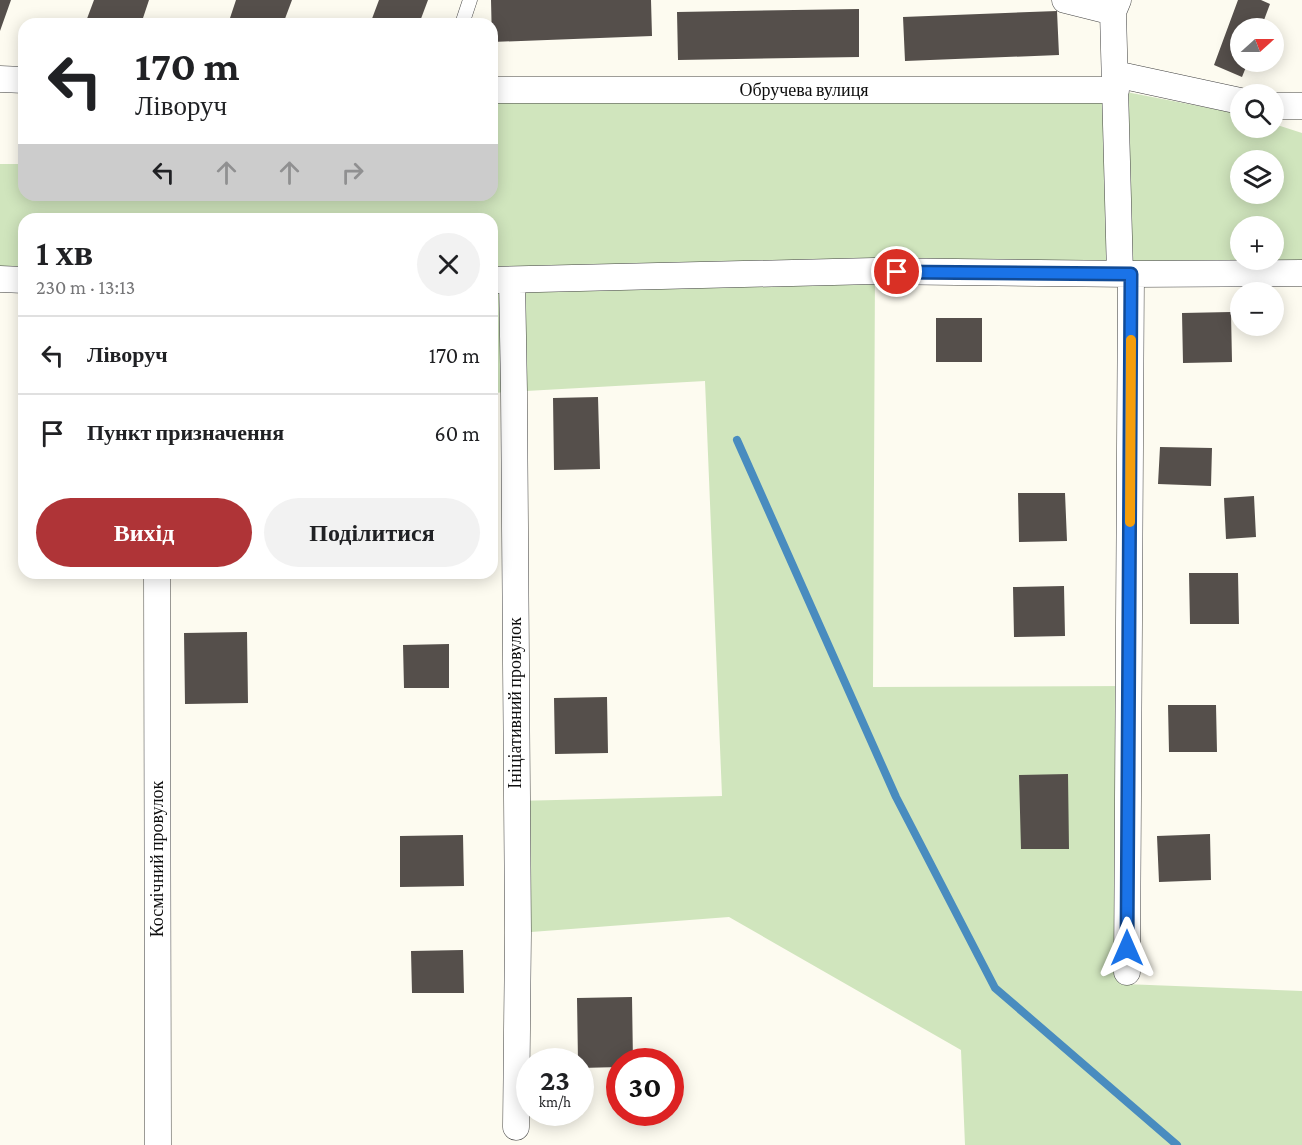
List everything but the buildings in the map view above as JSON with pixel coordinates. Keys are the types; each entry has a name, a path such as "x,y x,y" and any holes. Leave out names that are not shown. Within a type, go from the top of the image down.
{"street":[{"path":"1065,0 1115,6 1116,82 1125,274 1127,972"},
{"path":"0,79 18,80"},
{"name":"Обручева вулиця","path":"498,90 1116,82 1230,99"},
{"path":"1284,106 1302,106"},
{"path":"502,280 874,271 1125,274 1302,273"},
{"path":"0,279 18,280"},
{"name":"Ініціативний провулок","path":"502,280 514,392 518,933 516,1127"},
{"name":"Космічний провулок","path":"157,579 158,1145"}],"lane":[{"path":"464,18 470,0"}],"green space":[{"path":"498,90 1116,90 1230,112 1230,138 1284,138 1284,127 1302,133 1302,273 875,271 873,687 1129,686 1124,984 1302,991 1302,1145 965,1145 961,1050 729,917 518,933 515,801 722,796 705,381 498,393 498,213 18,213 18,280 0,279 0,164 18,164 18,201 498,201"}],"waterway":[{"path":"737,440 896,797 995,988 1177,1145"}],"slow traffic":[{"path":"1130,522 1131,340"}],"route":[{"path":"897,272 1131,274 1127,948"}]}
